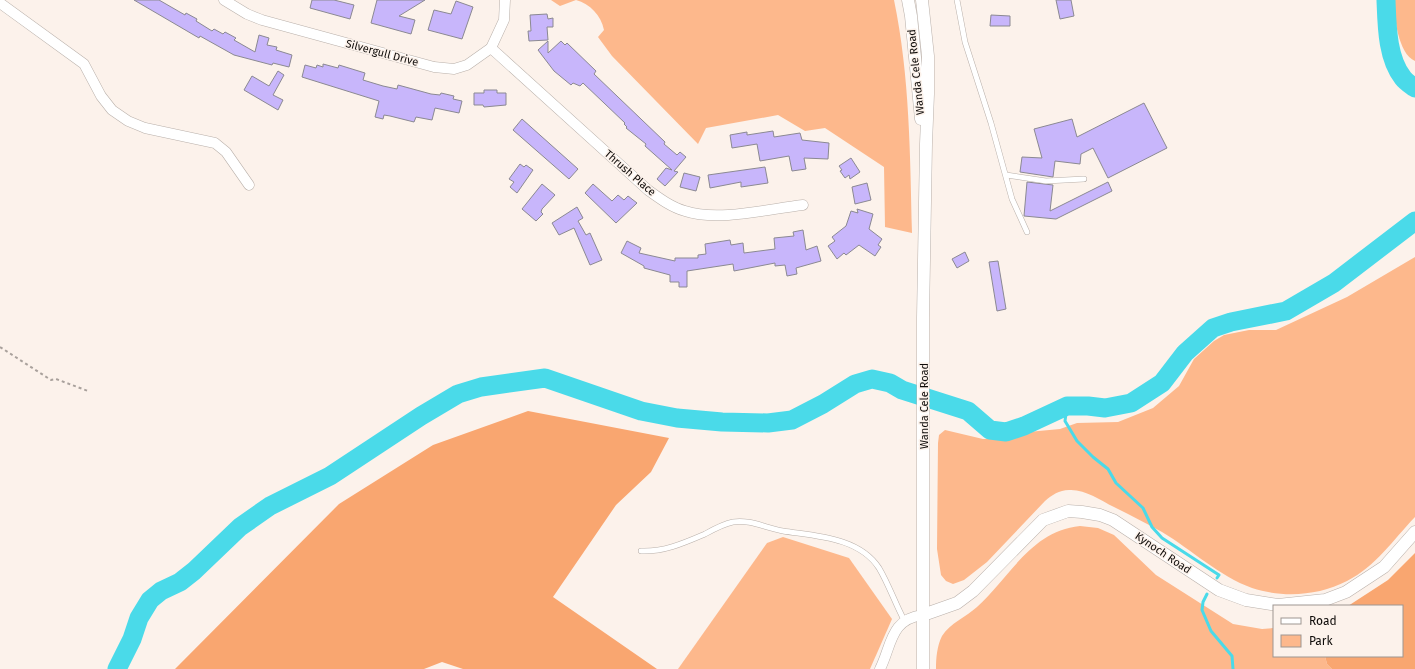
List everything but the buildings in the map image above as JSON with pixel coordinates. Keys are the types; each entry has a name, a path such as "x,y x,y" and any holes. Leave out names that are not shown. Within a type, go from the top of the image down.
{"street":[{"name":"Silvergull Drive","path":"224,0 247,14 262,20 434,67 454,69 467,65 491,48 504,20 505,0"},
{"name":"Wanda Cele Road","path":"908,0 911,16 922,130 926,144"},
{"name":"Wanda Cele Road","path":"922,0 928,56 923,318 923,669"},
{"path":"0,3 84,64 101,96 112,110 128,121 145,128 215,143 226,152 249,185"},
{"name":"Thrush Place","path":"491,48 648,190 668,204 684,211 714,217 803,205"},
{"name":"Kynoch Road","path":"923,615 957,603 989,576 1043,520 1068,512 1100,515 1113,520 1219,590 1246,600 1278,605 1325,600 1346,592 1384,567 1415,532"},
{"path":"880,669 893,634 904,620 912,616 923,615"}],"lane":[{"path":"957,0 965,42 1012,199 1026,232"},
{"path":"1006,175 1046,181 1084,179"},
{"path":"641,551 651,551 674,547 733,522 745,521 777,530 831,539 853,546 878,567 904,620"}],"path":[{"path":"0,347 51,380 56,379 88,391"}],"green space":[{"path":"551,0 576,0 560,6"},
{"path":"576,0 894,0 906,87 910,145 912,233 885,227 884,167 825,128 805,131 778,115 706,128 698,144 612,56 598,37 604,30 598,15 586,4"},
{"path":"1394,0 1415,0 1415,61 1409,57 1401,43 1396,24"},
{"path":"1415,257 1415,517 1384,552 1357,575 1336,586 1324,590 1300,594 1276,593 1252,588 1228,577 1150,525 1081,491 1069,490 1056,493 1045,501 987,562 964,580 953,584 946,581 941,575 937,549 938,443 939,435 945,430 983,439 996,439 1028,432 1060,429 1077,423 1118,422 1153,408 1179,386 1194,359 1214,341 1224,335 1249,330 1276,330 1347,297"},
{"path":"1080,526 1098,528 1114,535 1156,575 1233,624 1262,629 1273,628 1273,657 1325,657 1327,664 1332,669 936,669 939,644 945,631 973,611 1035,546 1048,536 1063,530"},
{"path":"783,537 849,558 892,619 870,669 678,669 767,543"}],"shaded area":[{"path":"528,411 669,438 651,472 616,505 553,597 657,669 463,669 442,662 424,669 175,669 339,504 433,445"},
{"path":"1415,553 1415,669 1332,669 1327,664 1325,657 1403,657 1403,605 1350,605 1388,580"}],"waterway":[{"path":"1386,0 1389,41 1394,61 1403,78 1415,88"},
{"path":"117,669 132,639 139,618 150,600 161,591 180,582 194,571 240,527 270,506 330,476 421,416 458,394 481,387 545,378 641,411 677,418 722,422 768,423 792,420 823,404 855,384 872,379 890,383 902,390 968,411 990,430 1006,432 1024,426 1067,406 1105,408 1131,403 1162,383 1185,353 1213,328 1231,322 1286,311 1334,283 1415,221"},
{"path":"1067,406 1065,421 1077,441 1108,469 1116,483 1143,508 1152,527 1162,538 1219,575 1217,578"},
{"path":"1207,594 1203,602 1202,610 1211,631 1232,656 1233,669"}]}
